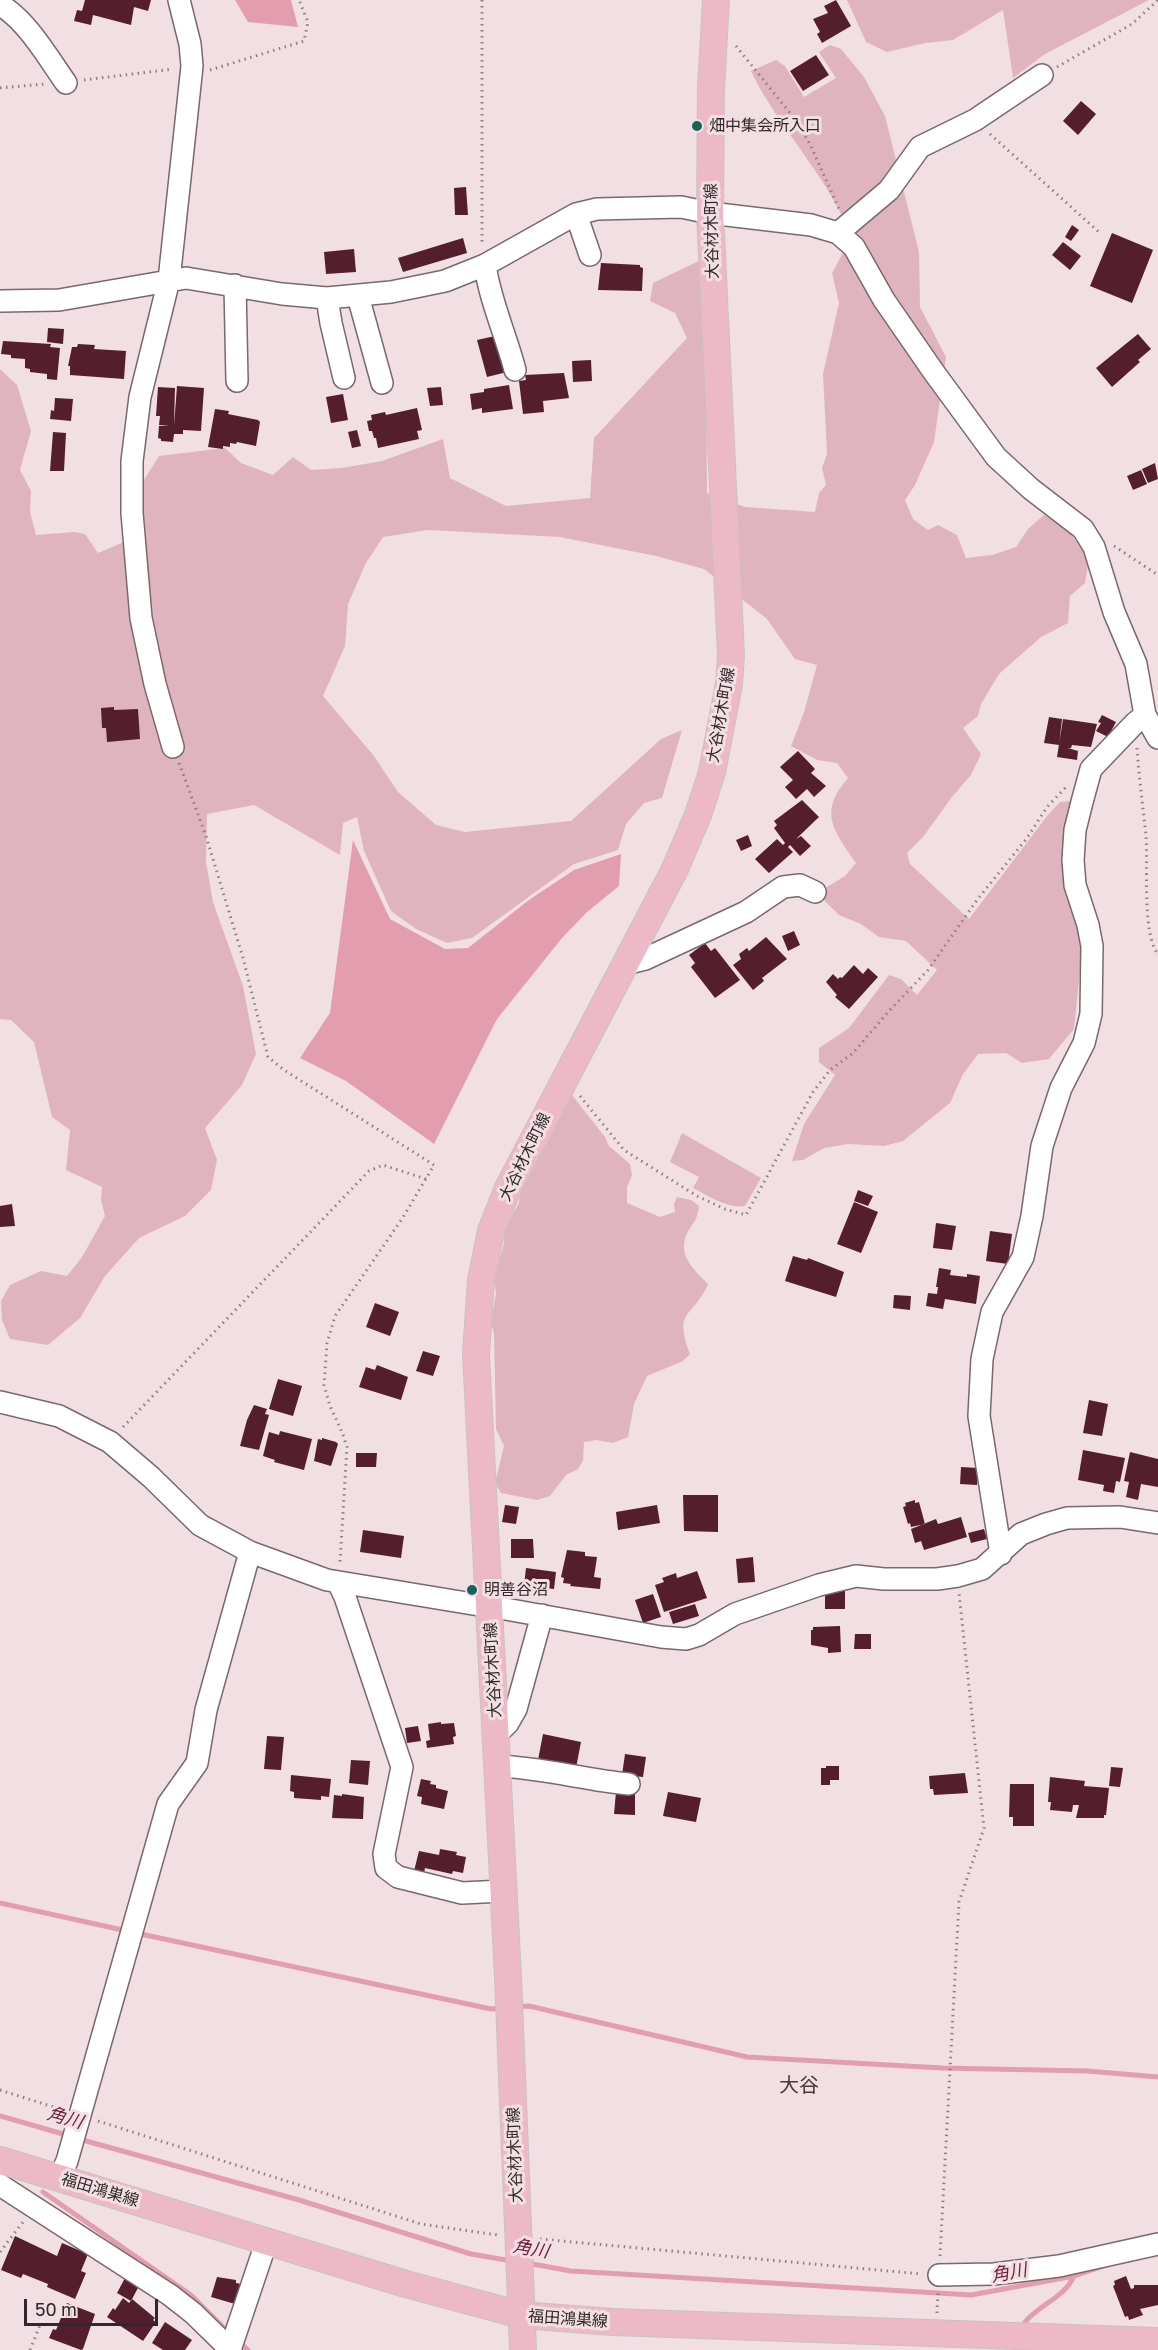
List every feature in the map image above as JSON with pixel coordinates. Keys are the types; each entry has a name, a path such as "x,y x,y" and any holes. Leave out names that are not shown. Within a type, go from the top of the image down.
{"main road":[{"name":"大谷材木町線","path":"523,2350 496,1735 476,1354 481,1280 491,1232 508,1188 675,869 698,815 714,761 729,684 731,655 728,557 719,424 710,213 712,4"},
{"name":"福田鴻巣線","path":"0,2160 406,2284 521,2315 613,2322 712,2324 937,2335 968,2343 1158,2341"}],"street":[{"path":"173,747 155,684 141,618 132,513 132,461 137,416 169,280 192,71 190,44 179,0"},
{"path":"0,5 8,9 20,22 66,82"},
{"path":"842,229 889,190 920,147 975,120 1042,75"},
{"path":"0,302 58,300 186,278 282,294 327,298 358,296 445,281 484,265 576,214 597,208 681,207 710,213 842,229 884,300 996,457 1031,489 1083,529 1094,547 1114,612 1136,663 1140,719 1158,738"},
{"path":"576,214 590,255"},
{"path":"484,265 515,370"},
{"path":"235,285 237,381"},
{"path":"358,296 382,383"},
{"path":"327,298 344,378"},
{"path":"1001,1554 979,1416 982,1359 992,1312 1023,1257 1042,1146 1061,1088 1084,1043 1091,1014 1092,946 1075,885 1073,860 1076,830 1091,769 1140,719"},
{"path":"625,964 645,959 746,912 783,887 800,885 815,892"},
{"path":"0,1402 58,1416 110,1442 151,1477 200,1525 222,1539 250,1552 338,1582 661,1637 686,1639 699,1635 735,1614 819,1585 856,1576 884,1579 937,1579 982,1569 1021,1534 1067,1518 1119,1517 1158,1523"},
{"path":"59,2178 67,2161 168,1804 197,1763 206,1710 250,1552"},
{"path":"338,1582 402,1767 384,1854 386,1868 398,1877 462,1893 503,1891"},
{"path":"496,1735 508,1723 516,1709 542,1615"},
{"path":"496,1766 629,1784"},
{"path":"0,2185 170,2295 193,2313 230,2350 267,2240"},
{"path":"939,2275 994,2274 1059,2266 1158,2244"}],"path":[{"path":"0,88 192,71 304,41 308,22 299,0"},
{"path":"482,0 482,250 484,265"},
{"path":"1042,75 1132,24 1158,0"},
{"path":"733,42 804,135 842,229"},
{"path":"975,120 1100,233"},
{"path":"1083,529 1158,575"},
{"path":"1140,719 1148,915 1150,936 1158,954"},
{"path":"173,747 209,847 243,958 268,1057 284,1070 434,1165 402,1219 339,1309 327,1343 324,1385 347,1447 338,1582"},
{"path":"566,1079 624,1150 697,1196 725,1209 746,1215 813,1092 830,1070 853,1053 928,970 977,900 1027,838 1047,807 1067,786 1091,769"},
{"path":"110,1442 369,1171 383,1165 426,1179"},
{"path":"937,2335 958,1902 984,1828 958,1576"},
{"path":"0,2090 519,2254 939,2275"},
{"path":"0,2252 35,2208"},
{"path":"30,2350 40,2325"}],"shaded area":[{"path":"235,0 291,0 298,27 248,22"},
{"path":"847,0 1149,0 1045,54 1013,78 1003,10 953,40 925,43 887,52 866,42"},
{"path":"830,45 841,49 864,77 885,116 919,252 920,307 946,357 934,442 915,485 905,500 913,519 928,530 938,525 957,535 966,558 992,555 1016,547 1028,529 1044,515 1069,531 1083,551 1088,565 1085,583 1070,596 1068,623 1041,637 999,674 981,704 978,716 963,728 981,754 971,775 923,837 907,853 910,864 969,919 1047,816 1060,802 1072,801 1082,930 1074,1029 1049,1059 1022,1063 1006,1053 978,1054 963,1074 950,1103 903,1141 884,1146 848,1144 824,1148 803,1160 792,1161 804,1124 835,1075 819,1062 819,1048 849,1028 889,975 901,979 917,995 937,970 906,941 879,937 861,924 839,915 824,900 827,887 845,876 856,863 835,831 831,811 833,801 848,778 837,763 817,760 791,746 804,712 817,665 795,659 767,619 704,569 656,556 560,537 428,530 383,537 366,563 348,604 345,646 323,696 374,756 398,792 436,825 465,832 571,821 661,739 682,730 662,798 644,803 626,824 618,850 574,864 472,938 447,943 416,929 391,911 364,851 357,817 343,823 340,855 254,805 207,814 206,862 213,902 243,986 256,1054 242,1085 205,1128 217,1160 211,1190 185,1216 139,1238 105,1276 80,1318 48,1345 10,1339 2,1320 1,1301 10,1285 41,1271 67,1276 82,1257 105,1216 101,1200 102,1187 66,1170 70,1130 52,1117 34,1042 11,1020 0,1019 0,369 17,385 31,431 20,470 31,491 30,512 36,535 74,532 85,534 98,553 145,533 142,483 159,456 225,448 241,463 273,475 293,457 311,470 342,468 382,461 443,439 450,478 506,506 590,498 594,438 687,338 675,313 650,301 653,283 705,258 707,493 745,507 815,512 819,493 826,485 822,468 827,454 823,374 839,303 832,273 851,238 831,195 776,114 751,71 776,60 785,66 804,97 836,78 819,52"},
{"path":"353,840 390,919 445,949 468,948 529,900 574,870 621,854 619,886 587,912 562,938 497,1019 434,1144 346,1081 300,1058 330,1013"},
{"path":"572,1095 605,1137 609,1146 630,1164 632,1175 627,1187 627,1203 660,1217 675,1212 674,1204 677,1197 691,1200 699,1206 696,1219 686,1236 684,1250 689,1263 708,1284 684,1321 685,1339 690,1354 683,1361 647,1376 634,1404 628,1437 613,1443 596,1440 584,1442 583,1461 578,1469 566,1475 550,1496 537,1500 501,1493 495,1483 504,1446 496,1429 494,1334 491,1323 496,1293 494,1279 504,1243 503,1231 519,1203 520,1185"},
{"path":"682,1133 761,1178 745,1206 725,1204 693,1188 699,1177 670,1162"}],"building":[{"path":"85,0 151,0 148,11 134,7 131,25 93,15 91,25 74,21 77,10 82,11"},
{"path":"836,0 851,26 822,43 817,34 820,32 813,19 828,13 824,6"},
{"path":"816,55 829,75 803,91 790,71"},
{"path":"1081,101 1096,114 1078,135 1063,121"},
{"path":"466,187 468,215 455,215 454,188"},
{"path":"1072,225 1079,230 1071,241 1065,237"},
{"path":"1112,233 1153,250 1132,303 1090,286"},
{"path":"463,238 467,253 403,272 398,258"},
{"path":"1063,242 1081,256 1070,270 1052,255"},
{"path":"354,249 356,272 326,274 324,252"},
{"path":"601,263 640,265 643,268 642,291 598,290"},
{"path":"48,328 64,329 63,344 47,342"},
{"path":"1138,334 1151,349 1112,387 1096,368"},
{"path":"495,336 507,372 487,377 477,340"},
{"path":"3,341 51,344 50,347 60,348 57,380 47,379 47,374 30,372 30,369 25,368 25,359 11,358 11,355 1,354"},
{"path":"78,344 95,345 94,349 126,351 124,379 70,375 70,366 68,366 72,347 77,347"},
{"path":"591,360 592,381 573,382 572,361"},
{"path":"564,373 569,398 543,401 544,412 523,414 519,381 526,380 525,375"},
{"path":"509,385 513,409 482,413 482,408 472,410 470,394"},
{"path":"177,386 204,388 201,431 183,430 183,434 174,434 173,442 161,441 158,438 159,426 169,425 159,425 160,416 156,416 158,387 175,388 174,426"},
{"path":"441,387 443,405 430,406 427,388"},
{"path":"343,394 348,420 331,423 326,397"},
{"path":"55,398 73,399 71,421 50,419 51,410 54,411"},
{"path":"417,408 422,430 417,431 419,439 378,448 376,438 372,431 369,431 367,421 372,420 371,415 385,412 386,415"},
{"path":"215,409 258,420 260,422 256,446 237,442 236,444 230,443 230,447 223,446 223,449 208,447"},
{"path":"357,430 361,446 352,448 348,432"},
{"path":"53,432 66,433 64,471 50,471"},
{"path":"1155,463 1158,479 1148,483 1142,469"},
{"path":"1141,470 1147,484 1133,490 1127,476"},
{"path":"114,707 114,710 138,709 140,739 107,742 106,728 102,728 101,708"},
{"path":"1102,715 1116,722 1108,737 1096,731 1101,723 1098,722"},
{"path":"1049,717 1062,719 1059,745 1044,743"},
{"path":"1063,719 1097,724 1091,747 1072,745 1068,748 1078,751 1077,760 1057,757"},
{"path":"798,751 815,769 811,773 826,786 814,797 807,789 796,799 785,787 793,780 780,767"},
{"path":"802,800 819,817 796,839 801,836 811,846 800,856 790,845 788,847 793,852 769,873 755,859 777,839 783,845 785,843 774,828 777,825 774,821"},
{"path":"748,835 752,846 741,851 736,840"},
{"path":"794,931 800,945 788,951 782,936"},
{"path":"766,937 787,959 762,978 764,981 753,990 733,965 741,959 739,954 747,948 749,951"},
{"path":"705,943 711,951 715,948 740,980 715,998 691,967 695,963 689,955"},
{"path":"854,965 863,974 868,968 878,977 849,1009 835,997 837,995 826,982 833,974 838,979 842,978"},
{"path":"858,1190 873,1196 868,1206 854,1201"},
{"path":"854,1202 878,1212 861,1253 837,1244"},
{"path":"12,1204 15,1226 0,1227 0,1206"},
{"path":"936,1223 956,1226 952,1250 933,1248"},
{"path":"990,1231 1012,1234 1008,1264 986,1261"},
{"path":"793,1256 807,1260 808,1258 844,1272 836,1297 785,1281"},
{"path":"939,1268 951,1270 950,1275 980,1276 976,1304 945,1299 943,1309 926,1306 928,1293 937,1294"},
{"path":"894,1295 911,1296 910,1310 893,1308"},
{"path":"375,1303 399,1312 390,1336 366,1327"},
{"path":"423,1351 440,1356 433,1376 416,1371"},
{"path":"377,1365 408,1377 401,1400 359,1387 366,1367 375,1370"},
{"path":"278,1379 302,1386 293,1416 269,1409"},
{"path":"1089,1400 1108,1404 1102,1436 1083,1433"},
{"path":"254,1405 267,1409 265,1414 269,1415 259,1450 240,1446"},
{"path":"280,1431 312,1439 304,1470 274,1462 275,1460 263,1456 269,1432 279,1435"},
{"path":"322,1438 338,1444 331,1466 314,1461 318,1439 322,1440"},
{"path":"1083,1450 1125,1458 1120,1482 1116,1481 1114,1493 1103,1491 1104,1485 1078,1480"},
{"path":"1130,1452 1158,1459 1158,1487 1141,1484 1138,1500 1126,1497 1129,1482 1124,1481"},
{"path":"356,1453 377,1453 376,1467 356,1467"},
{"path":"961,1467 978,1468 977,1485 960,1484"},
{"path":"683,1495 718,1495 718,1532 684,1531"},
{"path":"915,1500 915,1503 919,1502 925,1524 911,1527 903,1507 906,1506 905,1503"},
{"path":"505,1505 519,1507 516,1524 502,1522"},
{"path":"657,1505 660,1523 618,1530 616,1512"},
{"path":"961,1517 967,1537 924,1550 921,1541 915,1543 911,1529 936,1519 938,1524"},
{"path":"984,1529 987,1539 971,1543 968,1533"},
{"path":"363,1530 404,1536 401,1558 360,1552"},
{"path":"511,1539 533,1539 534,1558 511,1558"},
{"path":"567,1550 585,1552 585,1556 597,1557 594,1577 601,1578 600,1589 570,1586 571,1584 563,1583 564,1578 561,1577"},
{"path":"753,1557 755,1582 738,1583 736,1559"},
{"path":"526,1568 556,1572 554,1589 524,1585"},
{"path":"697,1571 707,1598 664,1612 655,1585 664,1582 662,1578 676,1573 677,1578"},
{"path":"825,1591 845,1591 845,1609 825,1609"},
{"path":"653,1594 661,1617 643,1623 635,1600"},
{"path":"695,1604 699,1616 673,1624 669,1612"},
{"path":"840,1626 841,1652 828,1653 828,1648 811,1645 813,1627"},
{"path":"855,1634 871,1634 871,1649 854,1649"},
{"path":"441,1722 441,1724 454,1723 456,1736 453,1737 454,1744 427,1748 426,1741 430,1740 428,1724"},
{"path":"418,1726 421,1741 407,1743 405,1728"},
{"path":"543,1734 581,1742 576,1768 538,1760"},
{"path":"267,1736 284,1737 281,1770 264,1769"},
{"path":"625,1754 646,1757 643,1777 622,1775"},
{"path":"351,1760 370,1761 368,1785 349,1783"},
{"path":"826,1766 839,1766 839,1780 830,1780 830,1785 821,1785 821,1768 826,1768"},
{"path":"1111,1767 1123,1768 1120,1787 1109,1786"},
{"path":"965,1773 968,1793 934,1795 933,1789 930,1789 929,1776"},
{"path":"291,1775 331,1779 329,1797 321,1796 321,1800 294,1798 294,1792 290,1791"},
{"path":"1050,1777 1085,1781 1084,1786 1109,1788 1104,1818 1076,1818 1079,1805 1073,1805 1072,1812 1050,1810 1051,1802 1048,1802"},
{"path":"421,1779 431,1781 430,1784 436,1785 436,1788 448,1791 444,1809 421,1804 422,1797 417,1796"},
{"path":"1010,1784 1034,1784 1034,1826 1013,1826 1013,1817 1009,1817"},
{"path":"616,1792 635,1793 635,1815 614,1814"},
{"path":"668,1792 701,1798 696,1822 663,1816"},
{"path":"342,1794 364,1797 363,1819 332,1818 334,1795 342,1796"},
{"path":"440,1849 457,1852 456,1855 466,1857 463,1873 453,1871 452,1874 425,1868 424,1873 414,1871 419,1851 439,1855"},
{"path":"15,2236 57,2256 62,2243 88,2254 81,2271 86,2273 75,2299 47,2287 48,2284 23,2274 21,2278 1,2270"},
{"path":"1126,2276 1131,2289 1134,2285 1158,2285 1158,2305 1140,2309 1143,2315 1129,2320 1128,2316 1125,2317 1113,2286 1114,2281"},
{"path":"217,2277 236,2280 236,2283 241,2284 235,2304 211,2297"},
{"path":"125,2278 139,2286 131,2301 117,2293"},
{"path":"123,2298 129,2303 132,2299 155,2318 153,2320 156,2322 143,2341 107,2317"},
{"path":"67,2303 95,2314 81,2350 49,2338 53,2329 56,2330"},
{"path":"165,2322 192,2340 185,2350 163,2350 152,2343"}],"waterway":[{"path":"0,1903 127,1931"},
{"path":"136,1933 491,2009 503,2008"},
{"path":"515,2007 529,2006 747,2057 942,2068 1088,2071 1158,2077"},
{"name":"角川","path":"0,2116 70,2136"},
{"name":"角川","path":"79,2139 299,2200 471,2254 512,2261"},
{"name":"角川","path":"43,2192 191,2295 229,2333"},
{"name":"角川","path":"527,2263 571,2271 971,2295 1074,2276 1107,2265"},
{"name":"角川","path":"1025,2322 1065,2290 1074,2276"},
{"name":"角川","path":"238,2341 248,2350"}],"place":[{"name":"畑中集会所入口","path":"697,126"},
{"name":"明善谷沼","path":"472,1590"}],"district":[{"name":"大谷","path":"799,2086"}]}
